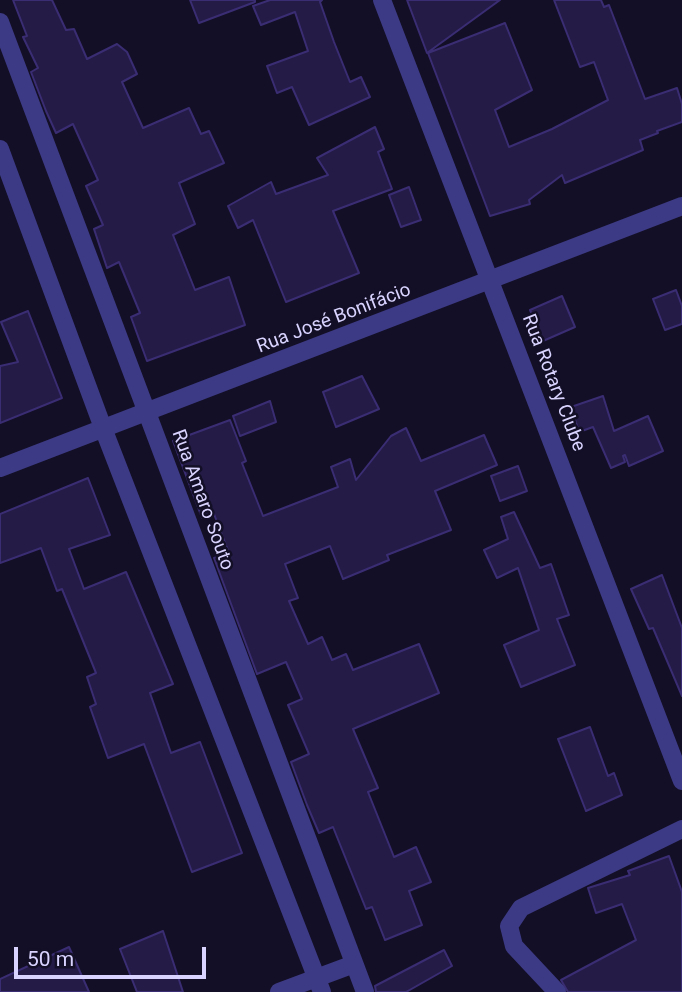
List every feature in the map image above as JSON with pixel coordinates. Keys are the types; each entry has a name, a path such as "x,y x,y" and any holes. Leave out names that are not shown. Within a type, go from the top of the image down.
{"street":[{"name":"Rua Rotary Clube","path":"382,0 682,781"},
{"name":"Rua Amaro Souto","path":"0,22 365,992"},
{"path":"0,149 103,428 320,985"},
{"name":"Rua José Bonifácio","path":"0,468 682,206"},
{"path":"557,992 513,946 509,926 521,908 682,829"},
{"path":"279,992 320,985 354,964"}],"building":[{"path":"13,0 52,0 66,30 74,29 87,59 117,44 127,52 137,74 122,82 143,128 189,108 201,134 209,131 224,163 179,183 195,224 173,235 195,290 229,277 245,325 147,361 131,317 140,313 119,262 107,268 94,229 103,225 86,186 98,180 73,124 56,133 31,72 38,68 23,37 27,36"},
{"path":"190,0 255,0 255,2 199,23"},
{"path":"270,0 322,0 320,2 350,82 361,77 370,97 309,125 292,87 277,93 267,66 308,51 295,12 261,25 253,6"},
{"path":"407,0 500,0 427,53"},
{"path":"554,0 601,0 604,7 609,5 645,99 677,88 682,104 682,122 640,140 643,150 565,183 562,175 529,200 530,204 490,216 428,53 505,23 532,90 495,110 509,147 552,129 608,100 594,62 580,67"},
{"path":"375,127 384,149 378,152 392,189 333,211 359,273 286,302 253,220 238,228 228,206 271,182 276,194 328,175 317,158"},
{"path":"409,187 421,220 401,227 389,195"},
{"path":"676,290 682,306 682,324 665,330 653,299"},
{"path":"562,296 575,327 543,341 530,310"},
{"path":"28,311 62,398 0,423 0,366 18,362 1,322"},
{"path":"362,376 379,409 336,427 323,392"},
{"path":"603,396 614,431 648,416 663,451 629,466 625,455 625,462 611,468 593,427 579,432 571,407"},
{"path":"270,401 276,422 240,436 233,416"},
{"path":"230,420 246,461 242,463 263,516 338,487 331,467 350,459 356,480 391,436 406,428 421,461 484,435 497,465 435,491 451,530 387,555 389,560 343,579 330,546 285,564 298,598 289,601 308,644 322,637 332,660 346,654 353,670 419,644 439,693 353,729 378,788 368,792 394,857 416,847 431,882 409,891 422,925 385,940 372,907 366,909 333,827 319,833 307,805 291,762 309,754 288,705 302,699 286,662 257,674 214,558 229,553 214,514 202,518 173,441"},
{"path":"518,466 527,491 500,501 491,476"},
{"path":"88,478 110,535 69,549 84,589 126,572 173,684 150,693 171,753 200,742 242,853 192,872 144,744 108,758 90,707 96,704 87,677 96,673 62,589 57,591 41,548 0,563 0,514"},
{"path":"514,512 540,568 551,564 569,615 557,619 575,665 521,687 504,645 539,630 518,568 497,578 484,550 508,539 501,517"},
{"path":"662,575 682,628 682,696 653,628 649,629 631,589"},
{"path":"590,727 608,776 614,773 622,795 586,811 558,739"},
{"path":"669,856 682,892 682,992 568,992 561,980 636,940 622,904 596,913 588,888 630,875 628,871"},
{"path":"163,931 183,992 137,992 120,949"},
{"path":"69,947 89,992 0,992 0,979"},
{"path":"444,950 452,966 406,992 376,992 375,986"}]}
